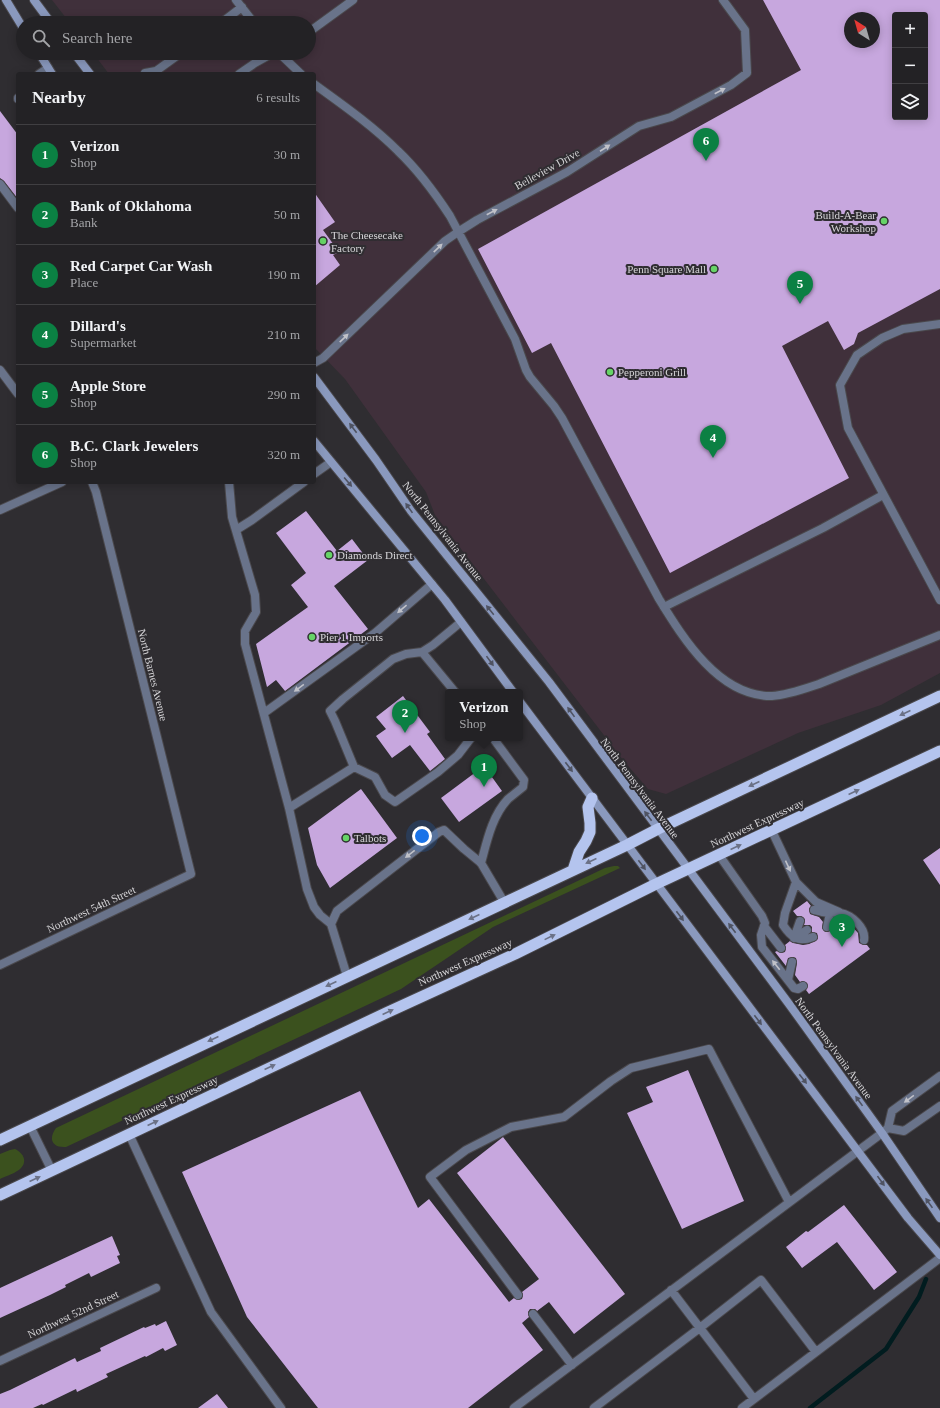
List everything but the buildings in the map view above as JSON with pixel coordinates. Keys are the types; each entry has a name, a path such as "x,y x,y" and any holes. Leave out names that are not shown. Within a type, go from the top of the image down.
{"highway":[{"path":"0,1140 940,696"},
{"name":"Northwest Expressway","path":"0,1195 386,1013 515,954 656,884 940,751"},
{"path":"572,870 579,852 590,832 588,807 592,798"}],"main road":[{"path":"6,0 16,16"},
{"path":"34,0 46,16"},
{"path":"43,60 50,71"},
{"path":"79,60 88,72"},
{"name":"North Pennsylvania Avenue","path":"316,380 376,460 411,512 549,682 688,870 885,1130 940,1218"},
{"path":"316,443 432,584 511,689"},
{"path":"523,706 779,1048 858,1150 908,1218 940,1256"}],"street":[{"path":"236,0 249,16"},
{"path":"316,27 353,0"},
{"name":"Belleview Drive","path":"316,362 323,358 445,241 458,232 477,220 567,172 639,126 671,117 732,85 747,73 745,30 723,0"},
{"path":"230,16 242,7"},
{"path":"150,72 156,71 171,60"},
{"path":"242,72 260,60"},
{"path":"286,60 299,72"},
{"path":"316,86 383,136 399,151 438,197 515,339 530,377 562,418 664,607 698,654 715,673 724,680 745,691 770,696 779,695 819,684 940,635"},
{"path":"0,184 16,205"},
{"path":"940,324 903,329 882,338 857,355 840,385 848,428 940,600"},
{"path":"0,370 16,391"},
{"path":"316,473 331,462"},
{"path":"0,510 58,484"},
{"name":"North Barnes Avenue","path":"93,484 192,874"},
{"path":"229,484 232,517 255,595 256,612 245,631 245,644 289,808 307,889 314,907 320,915 331,924 347,976"},
{"path":"236,530 301,484"},
{"path":"664,607 823,528 883,495"},
{"path":"264,713 375,632 432,584"},
{"path":"461,622 433,646 422,652 406,654 393,659 330,711 354,767 375,777 385,795 395,802 438,772 458,755 469,741"},
{"path":"422,652 453,689"},
{"path":"481,863 487,838 497,815 508,800 523,787 524,780 495,741"},
{"path":"289,808 354,767"},
{"path":"331,924 338,911 439,832 444,830 481,863 504,902"},
{"path":"772,830 796,882 816,902 852,918 863,930 864,940"},
{"path":"719,855 762,916 765,923 761,935 762,947 794,988 798,990 803,986"},
{"name":"Northwest 54th Street","path":"0,965 192,874"},
{"path":"796,882 785,913 783,924 794,938 805,940 813,937"},
{"path":"814,910 830,913 841,913"},
{"path":"821,920 830,913"},
{"path":"827,927 830,913"},
{"path":"794,938 800,921"},
{"path":"764,926 781,948"},
{"path":"794,938 807,930"},
{"path":"788,980 792,962"},
{"path":"518,1295 430,1177 466,1150 511,1127 564,1117 611,1081 631,1068 709,1049 789,1202"},
{"path":"514,1408 885,1130 892,1111 940,1076"},
{"path":"885,1130 904,1131 940,1106"},
{"path":"30,1126 52,1171"},
{"path":"129,1134 211,1312 281,1408"},
{"path":"742,1408 940,1256"},
{"path":"594,1408 761,1280 816,1352"},
{"name":"Northwest 52nd Street","path":"0,1361 156,1288"},
{"path":"671,1290 701,1327 754,1399"},
{"path":"533,1314 572,1365"}],"shaded area":[{"path":"52,0 940,0 940,673 881,705 798,733 666,794 648,789 623,760 435,515 426,492 345,379 316,349 316,72 107,72 98,60 316,60 316,16 65,16"}],"green space":[{"path":"618,866 620,868 493,927 401,989 66,1147 57,1146 53,1142 52,1136 56,1128 605,868"},
{"path":"15,1149 21,1153 24,1159 22,1167 16,1172 0,1179 0,1154"}],"waterway":[{"path":"810,1408 886,1349 919,1297 926,1279"}],"place":[{"name":"B.C. Clark Jewelers","path":"706,161"},
{"name":"Build-A-Bear Workshop","path":"884,221"},
{"name":"The Cheesecake Factory","path":"323,241"},
{"name":"Penn Square Mall","path":"714,269"},
{"name":"Apple Store","path":"800,304"},
{"name":"Pepperoni Grill","path":"610,372"},
{"name":"Dillard's","path":"713,458"},
{"name":"Diamonds Direct","path":"329,555"},
{"name":"Pier 1 Imports","path":"312,637"},
{"name":"Bank of Oklahoma","path":"405,733"},
{"name":"Verizon","path":"484,787"},
{"name":"Talbots","path":"346,838"},
{"name":"Red Carpet Car Wash","path":"842,947"}]}
